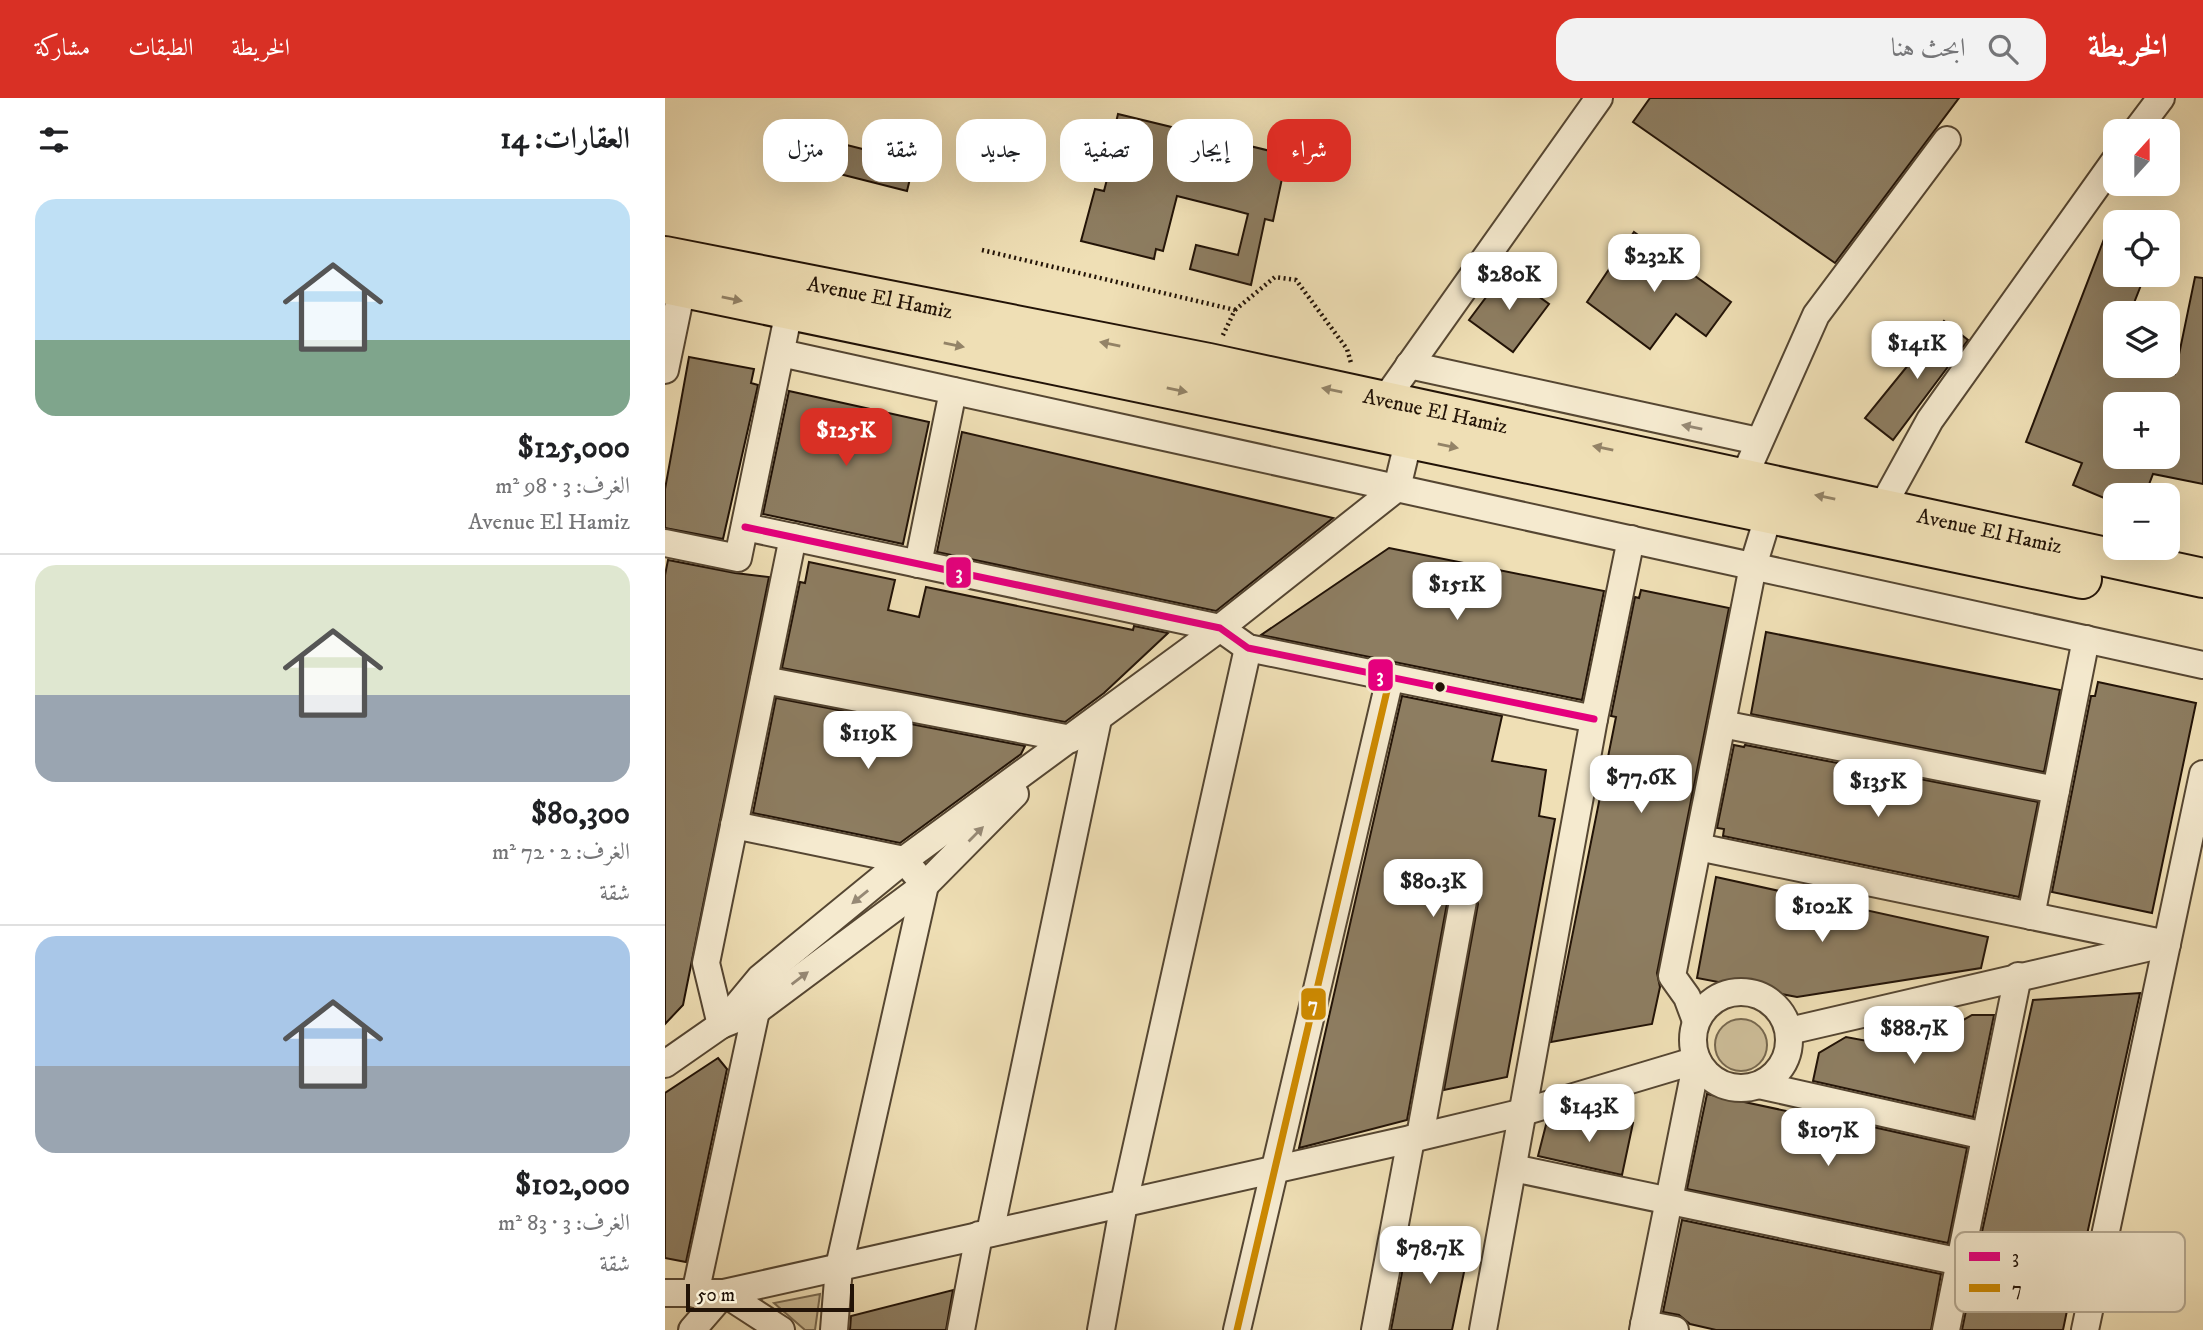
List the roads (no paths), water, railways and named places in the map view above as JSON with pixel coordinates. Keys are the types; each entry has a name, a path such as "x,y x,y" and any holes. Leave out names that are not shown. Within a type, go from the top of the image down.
{"highway":[{"name":"Avenue El Hamiz","path":"671,276 1209,363 2203,578"},
{"path":"671,276 789,311 2203,604"}],"street":[{"path":"1373,399 1409,365 1599,98"},
{"path":"2145,119 2161,98"},
{"path":"1743,479 1816,315 1947,140"},
{"path":"1881,509 1930,420 2103,177"},
{"path":"665,370 671,276"},
{"path":"665,543 738,558 789,311"},
{"path":"781,353 2203,665"},
{"path":"1409,365 1758,441"},
{"path":"918,564 953,391"},
{"path":"721,1025 760,978 905,860 1220,628 1397,488 1409,438"},
{"path":"1769,514 1753,566 1672,976 1687,997 1696,1021 1692,1046 1697,1060 1707,1074 1722,1085 1740,1089 1759,1085 1985,1136"},
{"path":"745,527 1220,628 1248,648 1594,719"},
{"path":"721,1025 706,962 793,537"},
{"path":"1483,1330 1513,1168 1520,1113 1594,719 1631,540"},
{"path":"2031,916 2086,639"},
{"path":"1101,1330 1124,1203 1248,648"},
{"path":"1237,1330 1390,678"},
{"path":"764,680 1071,738"},
{"path":"961,1330 1098,719"},
{"path":"1722,724 2056,790"},
{"path":"665,1064 721,1025 756,1011 925,885 1071,738"},
{"path":"2106,1232 2203,774"},
{"path":"734,825 905,860 925,885"},
{"path":"1698,847 2167,944"},
{"path":"834,1330 839,1267 925,885"},
{"path":"1375,1330 1463,901"},
{"path":"1789,1031 2018,976 2167,944"},
{"path":"1965,1232 2018,976"},
{"path":"1696,1021 1713,1001 1737,991 1755,993 1770,1001 1782,1014 1789,1031 1786,1057 1780,1069 1759,1085"},
{"path":"695,1294 756,1011"},
{"path":"665,1293 724,1293 1274,1170 1520,1113 1697,1060"},
{"path":"1675,1330 1644,1327 1697,1060"},
{"path":"1513,1168 1955,1261"},
{"path":"1945,1330 1955,1281"},
{"path":"692,1330 724,1293"},
{"path":"724,1293 781,1330"},
{"path":"2085,1330 2089,1312"}]}
